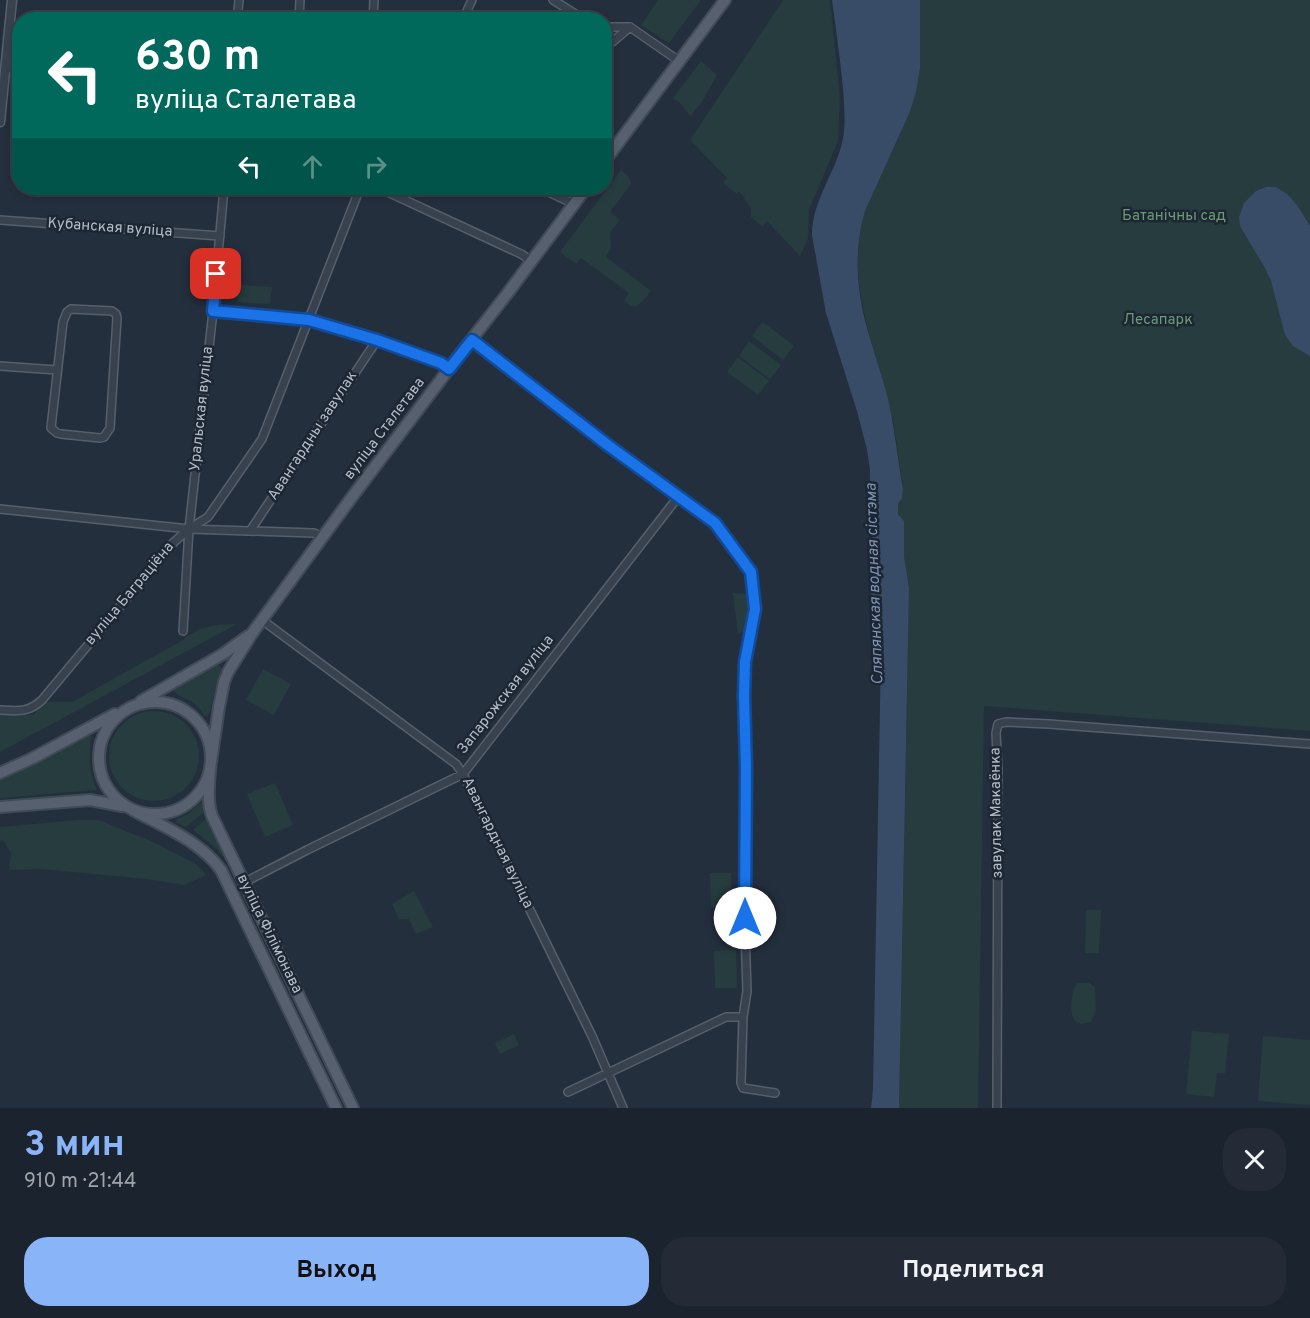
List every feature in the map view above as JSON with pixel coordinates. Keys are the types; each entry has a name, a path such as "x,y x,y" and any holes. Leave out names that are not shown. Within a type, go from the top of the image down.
{"main road":[{"path":"612,151 725,0"},
{"name":"вуліца Сталетава","path":"253,632 581,195"},
{"path":"0,773 134,705 223,654 253,632"},
{"path":"0,807 90,800 157,814 169,812 191,801 200,792 211,766 224,682 253,632"},
{"path":"134,705 162,702 188,713 198,722 206,735 210,748 211,766"},
{"path":"123,710 114,718 102,737 99,760 100,772 110,792 130,809"},
{"name":"вуліца Філімонава","path":"211,766 210,810 243,883 353,1108"},
{"name":"вуліца Філімонава","path":"130,809 190,842 207,854 221,870 336,1108"}],"street":[{"path":"0,122 12,0"},
{"path":"553,0 572,12"},
{"path":"612,27 630,27 679,61"},
{"path":"612,42 630,27"},
{"path":"5,68 12,68"},
{"name":"Уральская вуліца","path":"183,631 189,529 223,195"},
{"name":"вуліца Баграціёна","path":"0,710 32,709 42,700 174,542 189,529 208,518 262,439 357,195"},
{"path":"394,195 532,261"},
{"path":"555,195 574,204"},
{"name":"Кубанская вуліца","path":"0,220 220,236"},
{"path":"77,309 112,311 116,314 110,429 104,437 60,434 51,428 57,370 63,322 67,312 77,309"},
{"path":"213,311 309,320 377,340 441,363 449,369"},
{"name":"Авангардны завулак","path":"250,531 377,340"},
{"path":"472,340 609,446 715,523 751,572 755,609 745,662 747,991 743,1017 741,1083 744,1088 775,1093"},
{"path":"0,366 57,370"},
{"name":"Запарожская вуліца","path":"243,883 463,774 678,497"},
{"path":"0,509 189,529 314,533 323,537"},
{"name":"Авангардная вуліца","path":"262,620 456,764 463,774 609,1073 623,1108"},
{"name":"завулак Макаёнка","path":"997,1108 998,770 996,733 998,724 1006,722 1049,724 1310,744"},
{"path":"568,1092 726,1017 743,1017"}],"green space":[{"path":"658,0 701,0 669,43 641,25"},
{"path":"783,0 830,0 840,98 838,141 809,210 808,238 800,256 767,221 762,226 751,217 751,208 745,198 739,191 737,194 724,184 727,178 690,140"},
{"path":"920,0 1310,0 1310,731 984,706 978,1108 899,1108 909,588 904,556 904,521 898,514 898,504 902,498 903,489 896,438 887,395 865,317 858,265 859,238 865,211 909,114 920,68"},
{"path":"701,61 717,75 702,102 690,116 673,98"},
{"path":"621,170 629,177 631,184 610,212 620,220 610,232 611,248 606,257 651,291 643,301 635,306 624,300 629,293 581,258 576,264 560,252 602,195 612,195 612,182"},
{"path":"239,285 272,287 270,304 237,302"},
{"path":"763,322 794,346 783,360 752,336"},
{"path":"749,341 781,365 770,379 739,356"},
{"path":"738,357 769,381 758,395 727,372"},
{"path":"733,593 749,594 746,630 738,634"},
{"path":"237,624 0,752 0,711 33,715 44,702 72,702 196,631"},
{"path":"218,663 222,670 207,717 194,703 179,695 172,688"},
{"path":"263,669 291,684 274,715 246,700"},
{"path":"154,711 171,714 186,724 196,739 199,756 196,773 186,788 171,798 154,801 137,798 122,788 112,773 109,756 112,739 122,724 137,714"},
{"path":"91,731 90,763 97,790 0,798 0,778"},
{"path":"275,783 293,825 265,837 247,794"},
{"path":"205,799 207,810 186,827 176,822 177,819 188,814"},
{"path":"208,817 230,861 228,863 216,848 193,830"},
{"path":"98,820 153,842 196,864 206,875 184,885 147,879 41,869 9,870 11,853 4,841 0,840 0,827"},
{"path":"710,873 731,873 732,907 711,908"},
{"path":"414,891 433,927 416,934 409,919 399,919 392,904"},
{"path":"1086,910 1101,910 1099,953 1085,953"},
{"path":"736,950 737,988 715,988 714,951"},
{"path":"1077,983 1089,983 1095,987 1096,1010 1091,1022 1081,1024 1073,1018 1072,1000"},
{"path":"1192,1031 1229,1034 1225,1073 1217,1073 1214,1097 1186,1094"},
{"path":"514,1034 519,1045 500,1054 495,1043"},
{"path":"1263,1036 1310,1040 1310,1105 1258,1101"}],"water":[{"name":"Сляпянская водная сістэма","path":"832,0 920,0 920,68 916,92 909,114 865,211 858,253 858,281 863,310 889,403 903,489 902,498 898,504 898,514 904,521 904,556 909,588 899,1108 871,1108 881,653 880,638 871,608 872,521 878,514 878,504 871,495 867,450 826,313 812,235 816,210 840,151 844,133 843,88"},
{"path":"1266,187 1276,187 1287,194 1310,226 1310,356 1293,346 1285,335 1271,281 1240,226 1239,217 1244,203 1256,191"}],"route":[{"path":"216,274 213,311 309,320 377,340 441,363 449,369 472,340 609,446 715,523 751,572 755,609 745,662 745,918"}],"park label":[{"name":"Батанічны сад","path":"1174,216"},
{"name":"Лесапарк","path":"1158,320"}]}
